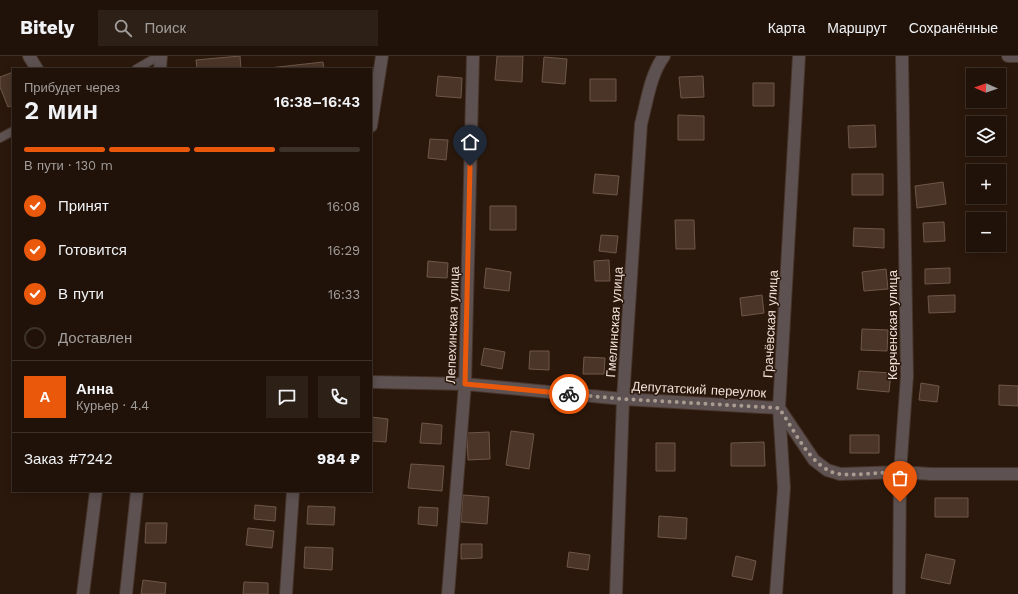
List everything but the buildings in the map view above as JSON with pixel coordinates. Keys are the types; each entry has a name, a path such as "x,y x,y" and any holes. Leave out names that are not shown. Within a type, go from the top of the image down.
{"street":[{"path":"29,56 36,68"},
{"path":"160,56 160,68"},
{"path":"372,120 382,56"},
{"name":"Лепехинская улица","path":"448,594 465,384 473,56"},
{"name":"Гмелинская улица","path":"616,594 623,399 641,124 650,88 660,61 664,56"},
{"name":"Грачёвская улица","path":"776,594 784,488 779,408 799,56"},
{"name":"Керченская улица","path":"899,594 900,472 907,376 902,56"},
{"path":"1008,56 1018,56"},
{"name":"Депутатский переулок","path":"372,382 465,384 623,399 779,408 814,460 827,470 840,474 900,472 1018,474"},
{"path":"83,594 96,492"},
{"path":"126,594 137,492"},
{"path":"286,594 293,492"}],"lane":[{"path":"138,68 160,56"},
{"path":"0,138 12,132"}],"way so far":[{"path":"569,394 623,399 779,408 814,460 827,470 840,474 900,472 900,502"}],"route":[{"path":"470,166 465,384 569,394"}]}
